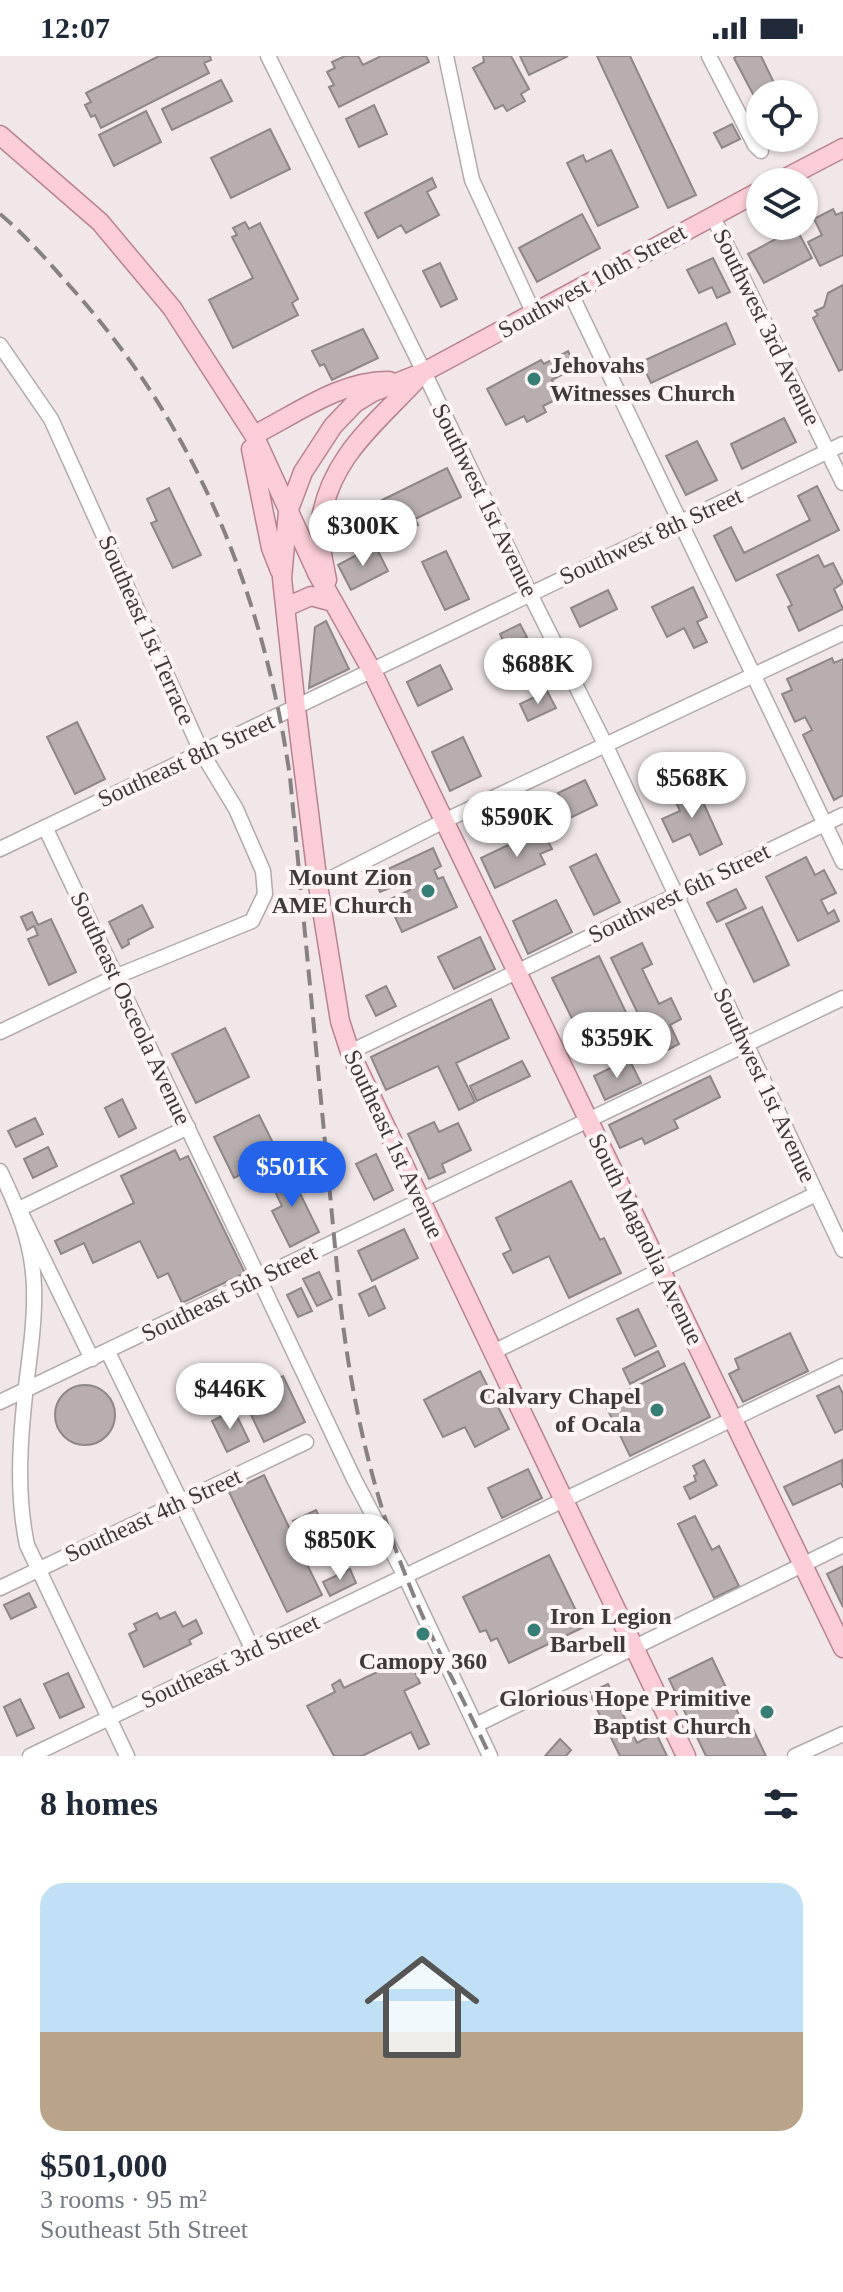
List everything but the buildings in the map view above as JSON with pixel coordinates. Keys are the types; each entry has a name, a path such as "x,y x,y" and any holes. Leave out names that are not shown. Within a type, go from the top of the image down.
{"main road":[{"name":"South Magnolia Avenue","path":"0,135 100,222 172,308 254,435 288,512 372,671 843,1648"},
{"path":"805,168 843,148"},
{"name":"Southwest 10th Street","path":"282,578 288,512 303,472 333,426 355,403 373,392 424,372 746,198"},
{"name":"Southwest 10th Street","path":"331,598 320,526 330,485 361,434 424,372"},
{"path":"254,435 367,381 400,381"},
{"name":"South Magnolia Avenue","path":"233,402 253,453 271,548 282,578"},
{"name":"Southeast 1st Avenue","path":"282,578 318,885 340,1021 350,1052 686,1756"},
{"path":"286,607 311,596 331,598"}],"street":[{"name":"Southwest 1st Avenue","path":"268,56 605,744 843,1250"},
{"path":"446,56 472,180 534,314"},
{"path":"709,56 746,128"},
{"name":"Southwest 3rd Avenue","path":"712,215 843,483"},
{"path":"571,294 843,862"},
{"name":"Southeast 1st Terrace","path":"0,345 51,419 202,753 242,821 263,871 265,894 252,921 117,976 0,1032"},
{"name":"Southwest 8th Street","path":"372,671 843,444"},
{"path":"318,885 444,821 843,633"},
{"name":"Southeast 8th Street","path":"0,849 372,671"},
{"name":"Southwest 6th Street","path":"350,1052 843,815"},
{"name":"Southeast Osceola Avenue","path":"45,827 354,1479 406,1578 490,1756"},
{"name":"Southeast 5th Street","path":"0,1402 843,998"},
{"path":"19,1209 188,1127"},
{"path":"0,1171 92,1359"},
{"path":"493,1352 816,1194"},
{"path":"19,1209 30,1249 34,1288 25,1390 20,1510 27,1545 127,1756"},
{"path":"108,1352 253,1650"},
{"name":"Southeast 3rd Street","path":"30,1756 843,1366"},
{"name":"Southeast 4th Street","path":"0,1588 306,1442"},
{"path":"476,1725 843,1545"},
{"path":"795,1756 843,1734"}],"railway":[{"path":"0,214 68,284 113,338 152,394 187,452 216,513 262,641 290,777 341,1309 357,1410 382,1509 405,1574 490,1756"}],"place":[{"name":"Jehovahs Witnesses Church","path":"534,379"},
{"name":"Mount Zion AME Church","path":"428,891"},
{"name":"Calvary Chapel of Ocala","path":"657,1410"},
{"name":"Iron Legion Barbell","path":"534,1630"},
{"name":"Camopy 360","path":"423,1634"},
{"name":"Glorious Hope Primitive Baptist Church","path":"767,1712"}]}
